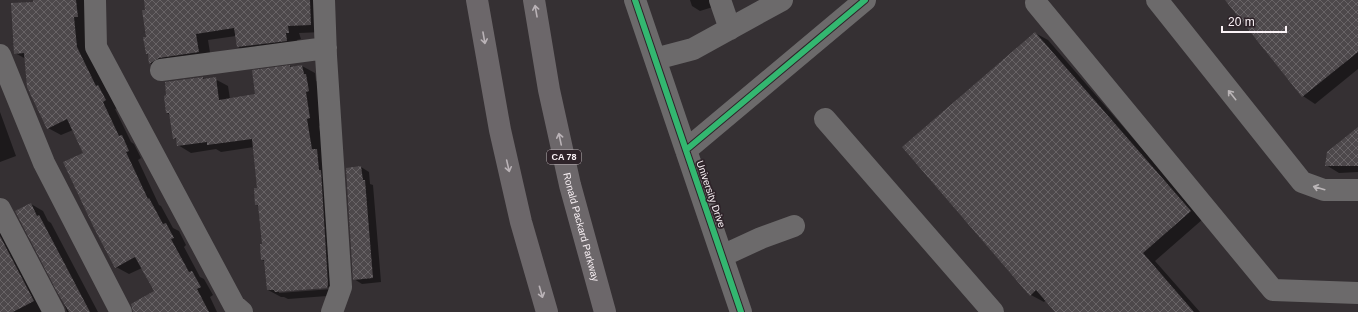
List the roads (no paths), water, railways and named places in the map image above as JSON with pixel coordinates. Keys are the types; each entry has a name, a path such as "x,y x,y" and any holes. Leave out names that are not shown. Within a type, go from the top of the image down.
{"highway":[{"path":"477,0 503,145 520,222 547,312"},
{"name":"Ronald Packard Parkway","path":"534,0 549,90 570,185 606,312"}],"street":[{"path":"95,0 96,47 234,305 242,312"},
{"path":"324,0 341,287 332,312"},
{"name":"University Drive","path":"635,0 741,312"},
{"path":"720,0 730,29"},
{"path":"655,59 693,49 782,0"},
{"path":"686,150 864,0"},
{"path":"1157,0 1302,182 1324,190 1358,190"},
{"path":"1036,3 1274,290 1358,293"},
{"path":"161,70 326,48"},
{"path":"0,55 44,164 121,312"},
{"path":"825,119 993,312"},
{"path":"0,209 54,312"},
{"path":"722,256 761,238 794,226"}]}
